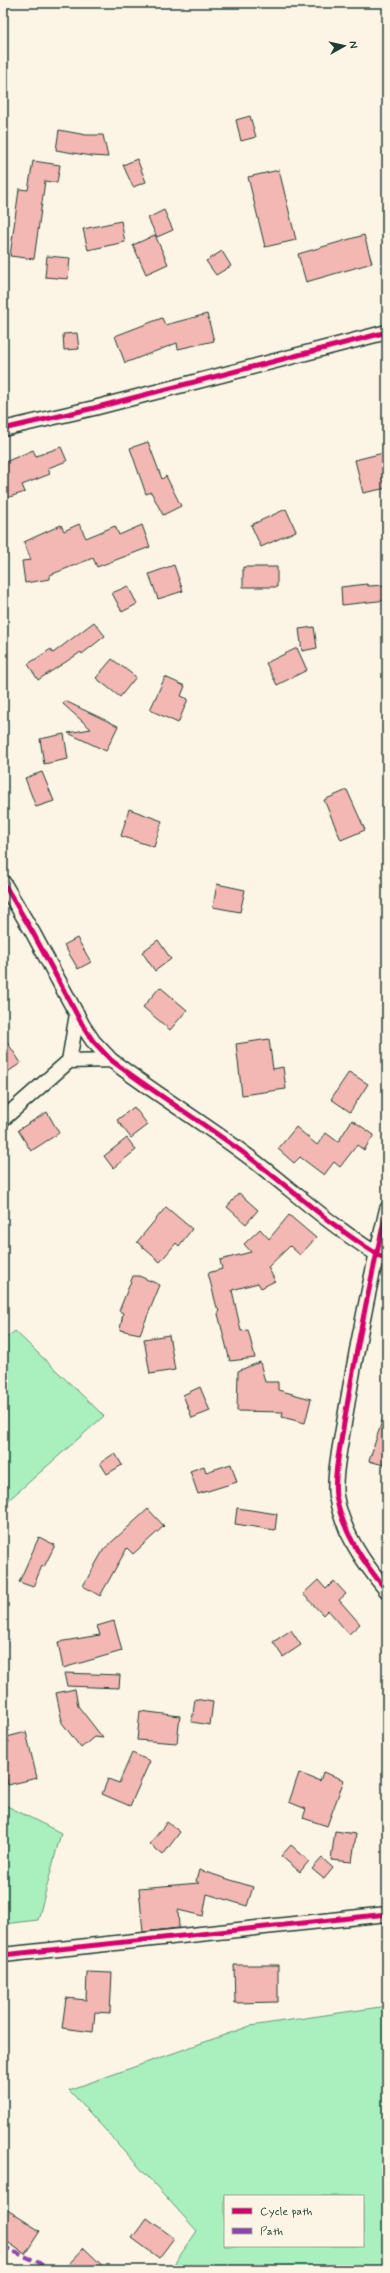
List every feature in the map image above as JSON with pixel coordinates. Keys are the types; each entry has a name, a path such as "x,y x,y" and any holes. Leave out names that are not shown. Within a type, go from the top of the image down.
{"street":[{"path":"3,429 94,408 387,332"},
{"path":"3,882 93,1041 111,1060 252,1160 302,1202 382,1257"},
{"path":"3,1119 69,1061 77,1014"},
{"path":"69,1061 111,1060"},
{"path":"387,1209 382,1257 356,1352 339,1456 336,1494 346,1531 363,1562 387,1591"},
{"path":"3,1955 387,1914"}],"green space":[{"path":"15,1331 104,1416 3,1505 3,1340"},
{"path":"3,1804 61,1833 38,1920 3,1924"},
{"path":"387,2006 387,2270 170,2270 197,2231 69,2090 250,2026"}],"building":[{"path":"250,116 256,137 241,141 236,120"},
{"path":"59,130 86,135 103,135 108,157 91,156 56,150"},
{"path":"137,159 146,182 133,187 123,165"},
{"path":"33,161 60,165 57,183 45,181 34,259 10,256 19,189 28,190"},
{"path":"279,170 296,240 265,247 248,177"},
{"path":"164,210 173,230 157,237 148,218"},
{"path":"121,221 125,242 88,250 83,229"},
{"path":"155,235 168,264 146,274 133,245"},
{"path":"364,235 372,263 306,282 298,254"},
{"path":"222,251 231,266 216,275 206,261"},
{"path":"47,256 70,258 68,279 45,277"},
{"path":"207,314 214,341 178,349 177,343 125,363 115,336 162,318 165,325"},
{"path":"77,333 79,349 64,350 63,334"},
{"path":"148,442 162,479 166,476 181,506 163,515 151,492 146,494 130,448"},
{"path":"61,447 67,461 48,468 50,474 22,485 25,492 3,499 3,463 33,450 36,456"},
{"path":"387,452 387,488 363,493 355,460"},
{"path":"286,509 296,531 261,547 251,525"},
{"path":"79,524 86,538 115,526 119,535 142,525 150,547 97,567 93,558 50,575 50,579 25,583 22,561 31,560 24,542 61,525 64,531"},
{"path":"174,565 183,591 158,599 149,574"},
{"path":"243,567 277,567 277,587 243,587"},
{"path":"367,584 368,586 387,585 387,600 342,605 341,587"},
{"path":"128,586 137,604 122,612 112,593"},
{"path":"94,622 105,636 82,654 81,652 38,680 28,664 51,649 53,653"},
{"path":"314,627 317,648 302,651 299,629"},
{"path":"297,648 307,670 277,685 266,663"},
{"path":"112,659 136,677 120,697 96,678"},
{"path":"165,677 185,686 181,696 188,699 178,723 150,710"},
{"path":"65,701 118,726 106,751 68,733 91,729 63,704"},
{"path":"64,734 68,759 44,764 40,739"},
{"path":"42,772 54,801 36,807 25,778"},
{"path":"347,790 365,830 341,840 324,800"},
{"path":"129,809 162,821 154,847 121,836"},
{"path":"217,884 245,890 240,912 213,907"},
{"path":"77,938 91,962 78,969 64,945"},
{"path":"158,940 171,959 155,971 142,952"},
{"path":"160,987 187,1010 170,1030 143,1007"},
{"path":"3,1036 21,1063 3,1075"},
{"path":"269,1039 273,1069 283,1067 286,1089 242,1095 236,1044"},
{"path":"349,1072 368,1084 350,1112 331,1099"},
{"path":"134,1107 148,1125 131,1138 117,1120"},
{"path":"47,1112 59,1133 31,1151 18,1130"},
{"path":"352,1120 374,1135 364,1150 357,1145 340,1167 334,1162 324,1175 300,1157 294,1163 278,1149 296,1127 317,1145 326,1133 338,1142"},
{"path":"127,1138 136,1150 113,1168 104,1156"},
{"path":"239,1193 258,1210 246,1224 227,1207"},
{"path":"166,1207 192,1229 179,1246 176,1243 160,1262 137,1242"},
{"path":"289,1215 316,1238 300,1255 290,1246 268,1267 275,1281 261,1288 258,1283 232,1290 241,1331 248,1330 255,1358 230,1361 218,1314 220,1311 217,1308 208,1273 222,1269 220,1260 251,1252 244,1244 260,1229 269,1239"},
{"path":"133,1276 139,1276 160,1285 140,1334 120,1330 123,1313 119,1311"},
{"path":"169,1335 175,1370 150,1374 144,1339"},
{"path":"260,1362 265,1382 278,1382 278,1390 311,1399 305,1423 282,1417 283,1412 237,1411 238,1371"},
{"path":"200,1387 210,1411 192,1418 183,1395"},
{"path":"384,1415 387,1415 387,1466 369,1461"},
{"path":"115,1453 122,1465 107,1474 100,1463"},
{"path":"231,1464 237,1482 198,1494 190,1471 204,1466 206,1472"},
{"path":"237,1508 277,1514 275,1530 235,1524"},
{"path":"148,1509 164,1526 133,1554 127,1548 100,1596 83,1586 104,1549"},
{"path":"39,1537 55,1545 44,1567 42,1566 33,1587 19,1582"},
{"path":"318,1580 326,1589 334,1581 346,1594 339,1600 360,1624 349,1634 328,1610 323,1615 303,1594"},
{"path":"114,1621 122,1651 63,1668 58,1642 100,1635 97,1626"},
{"path":"291,1630 301,1645 283,1657 273,1642"},
{"path":"64,1673 120,1675 119,1688 67,1686"},
{"path":"75,1689 78,1706 103,1738 94,1737 81,1748 60,1720 62,1721 56,1693"},
{"path":"195,1699 213,1702 210,1725 192,1722"},
{"path":"140,1711 180,1716 177,1743 137,1740"},
{"path":"26,1732 37,1778 8,1785 3,1763 3,1738"},
{"path":"132,1753 150,1761 130,1806 102,1794 108,1779 119,1783"},
{"path":"323,1772 344,1780 327,1826 303,1818 306,1809 289,1802 299,1773 320,1781"},
{"path":"167,1822 180,1832 163,1855 150,1844"},
{"path":"335,1831 356,1834 352,1862 331,1860"},
{"path":"291,1845 309,1861 300,1872 281,1856"},
{"path":"322,1858 333,1868 324,1879 312,1869"},
{"path":"199,1870 253,1887 247,1906 207,1894 203,1916 178,1910 179,1928 143,1932 139,1888 199,1883 196,1881"},
{"path":"234,1965 278,1965 278,2002 235,2003"},
{"path":"87,1972 112,1973 110,2013 95,2012 93,2032 62,2028 66,1998 86,2000"},
{"path":"3,2207 40,2231 25,2254 3,2239"},
{"path":"147,2218 174,2238 159,2258 132,2238"},
{"path":"84,2248 107,2270 63,2270"}],"marked path":[{"path":"3,2247 38,2262 49,2270"}],"cycle path":[{"path":"3,429 94,408 387,332"},
{"path":"3,882 33,933 83,1026 93,1041 111,1060 236,1147 335,1225 387,1260"},
{"path":"387,1209 353,1369 338,1460 335,1488 339,1510 349,1535 362,1558 387,1591"},
{"path":"3,1955 387,1914"}]}
